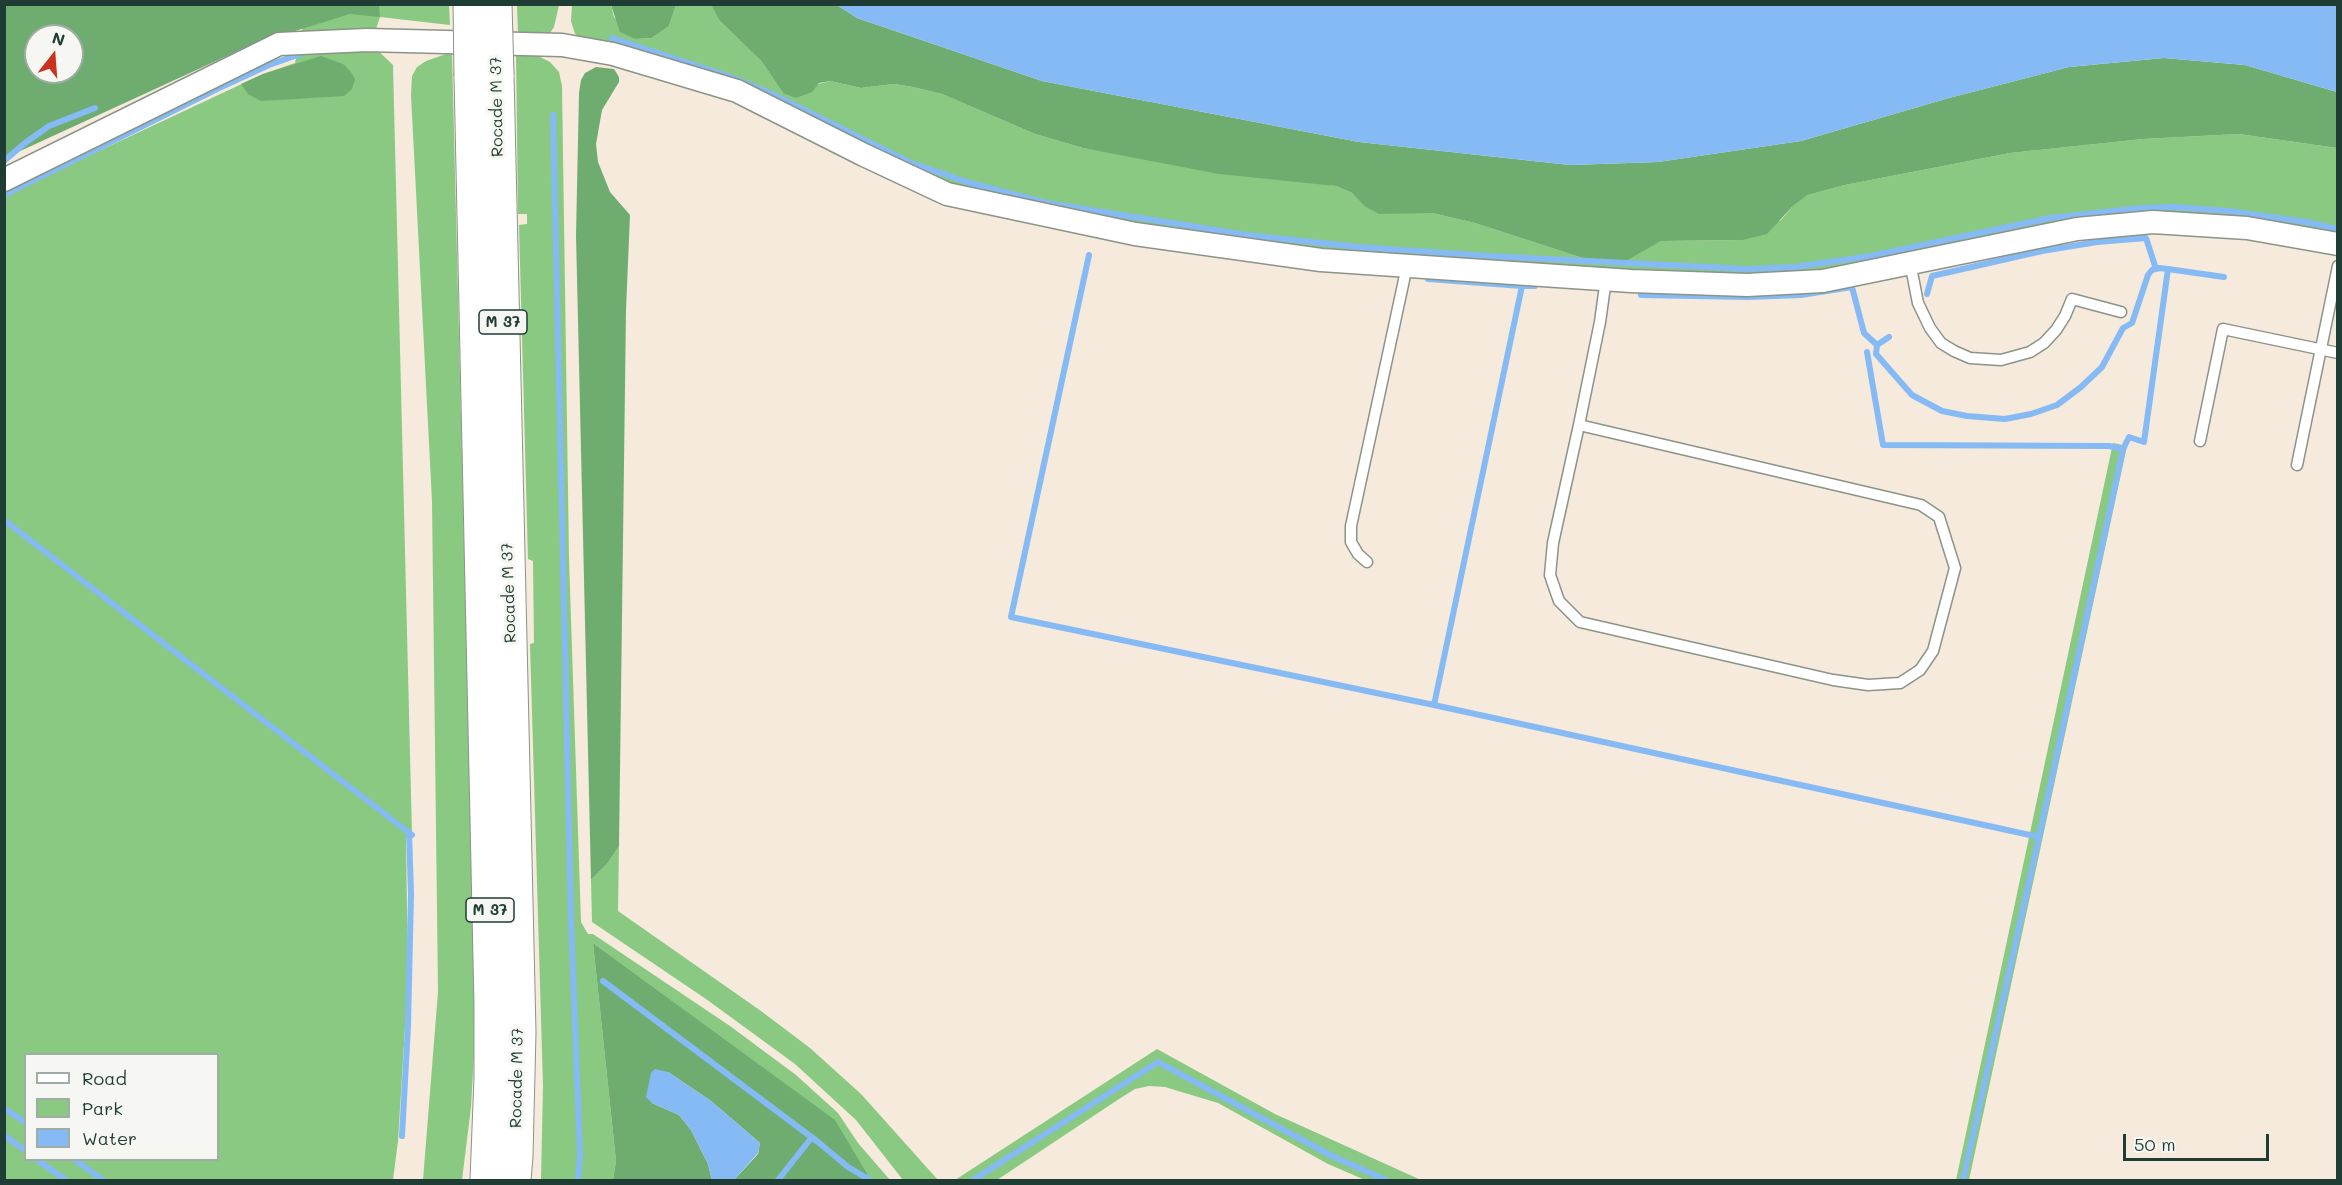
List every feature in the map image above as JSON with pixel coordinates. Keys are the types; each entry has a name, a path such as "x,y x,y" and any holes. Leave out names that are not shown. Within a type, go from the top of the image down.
{"highway":[{"name":"Rocade M 37","path":"470,4 484,76 497,639 519,1032 514,1180"},
{"name":"Rocade M 37","path":"484,76 495,4"},
{"name":"Rocade M 37","path":"487,1180 491,1078 497,639"}],"street":[{"path":"4,180 279,44 367,40 562,45 613,54 737,91 947,194 1135,234 1321,260 1606,279 1747,285 1822,281 2077,229 2153,222 2247,228 2337,243"}],"lane":[{"path":"1910,262 1918,303 1930,328 1947,347 1970,358 2001,360 2030,352 2044,343 2056,330 2072,299 2121,312"},
{"path":"1367,562 1358,554 1352,542 1351,526 1407,266"},
{"path":"2297,465 2337,266"},
{"path":"1580,425 1922,505 1939,517 1954,567 1933,651 1920,670 1900,683 1868,685 1833,680 1580,622 1559,601 1550,575 1553,543 1580,425 1606,279"},
{"path":"2200,441 2223,329 2337,352"}],"green space":[{"path":"611,4 676,5 669,26 652,38 635,39 620,32"},
{"path":"5,5 379,5 380,17 350,14 253,44 5,158"},
{"path":"311,5 449,5 450,25 380,17 371,44 393,65 412,835 412,842 406,838 408,979 398,1141 393,1180 5,1180 5,195 263,74 295,63 302,30"},
{"path":"517,5 559,5 554,27 550,33 518,34"},
{"path":"572,5 611,5 614,17 635,39 652,38 669,26 676,5 711,5 719,20 762,62 783,93 830,81 861,88 894,84 913,87 942,94 1035,134 1083,148 1336,186 1352,193 1364,206 1432,213 1475,223 1604,265 1661,241 1743,240 1781,220 1806,195 1845,185 2010,153 2143,139 2239,134 2337,148 2337,235 2171,216 1826,273 1779,277 1330,256 1187,234 950,184 581,39 575,34 571,21"},
{"path":"711,5 837,5 857,18 1042,81 1359,142 1570,165 1658,162 1801,141 1949,98 2069,67 2164,58 2245,65 2337,92 2337,148 2239,134 2143,139 2010,153 1845,185 1807,195 1792,207 1767,234 1743,240 1661,241 1622,263 1604,265 1475,223 1432,213 1379,214 1364,206 1352,193 1336,186 1219,174 1083,148 1035,134 942,94 913,87 894,84 861,88 830,81 819,83 812,92 796,98 783,93 762,62 719,20"},
{"path":"452,52 474,947 474,1054 471,1107 462,1180 423,1180 438,992 432,501 411,95 412,76 417,67 426,61"},
{"path":"516,53 532,53 550,62 559,72 562,86 569,558 581,922 588,934 593,934 730,1026 796,1075 838,1113 858,1143 890,1180 871,1180 834,1120 593,943 616,1161 613,1180 541,1180 543,1086 530,644 534,643 533,561 528,559 519,225 527,224 527,214 518,214"},
{"path":"321,56 343,64 351,72 355,79 352,89 344,96 261,101 248,94 241,84 263,74"},
{"path":"596,67 614,69 619,77 619,82 602,110 596,144 598,162 610,192 630,215 626,310 619,846 607,864 591,880 576,235 579,93 581,80 585,73"},
{"path":"2113,443 2127,446 1969,1180 1956,1180"},
{"path":"619,846 618,911 810,1048 861,1094 938,1180 903,1180 856,1120 795,1064 706,999 592,922 591,880 607,864"},
{"path":"593,943 835,1120 871,1180 734,1180 758,1154 760,1143 711,1101 668,1072 652,1103 679,1115 691,1130 708,1164 712,1180 613,1180 616,1161"},
{"path":"1157,1049 1275,1114 1421,1180 1365,1180 1328,1164 1218,1103 1165,1087 1149,1086 1135,1089 997,1180 955,1180"}],"water":[{"path":"837,5 2337,5 2337,92 2245,65 2164,58 2069,67 1949,98 1801,141 1658,162 1570,165 1359,142 1042,81 857,18"},
{"path":"655,1069 668,1072 711,1101 760,1143 758,1153 734,1180 712,1180 708,1164 691,1130 679,1115 652,1103 646,1097 651,1073"}],"waterway":[{"path":"612,38 731,77 770,93 909,162 970,183 1047,203 1247,235 1359,247 1488,256 1747,269 1794,267 1871,256 2050,218 2141,208 2175,207 2229,211 2338,229"},
{"path":"4,195 219,88 269,65 306,52"},
{"path":"4,161 49,126 95,108"},
{"path":"553,115 571,920 580,1155 578,1180"},
{"path":"1927,294 1932,276 2042,251 2097,242 2146,238 2156,269"},
{"path":"1089,255 1011,617 1434,705 2039,837 1963,1180"},
{"path":"2168,269 2224,277"},
{"path":"1889,337 1877,345 1876,354 1912,395 1942,411 1967,416 2005,419 2031,414 2057,405 2102,367 2123,328 2132,323 2148,275 2152,270 2168,269 2144,442 2129,437 2123,449 2039,837"},
{"path":"1428,279 1522,286 1434,705"},
{"path":"1522,286 1535,286"},
{"path":"1641,295 1748,297 1801,295 1852,287 1864,333 1877,345"},
{"path":"1867,352 1883,445 2109,446 2123,449"},
{"path":"4,520 412,835"},
{"path":"402,1136 408,1026 411,894 409,832"},
{"path":"603,981 848,1167 870,1180"},
{"path":"973,1180 1158,1062 1332,1156 1386,1180"},
{"path":"4,1108 24,1122"},
{"path":"4,1135 24,1150"},
{"path":"778,1180 812,1137"},
{"path":"38,1161 66,1180"},
{"path":"76,1161 103,1180"}]}
